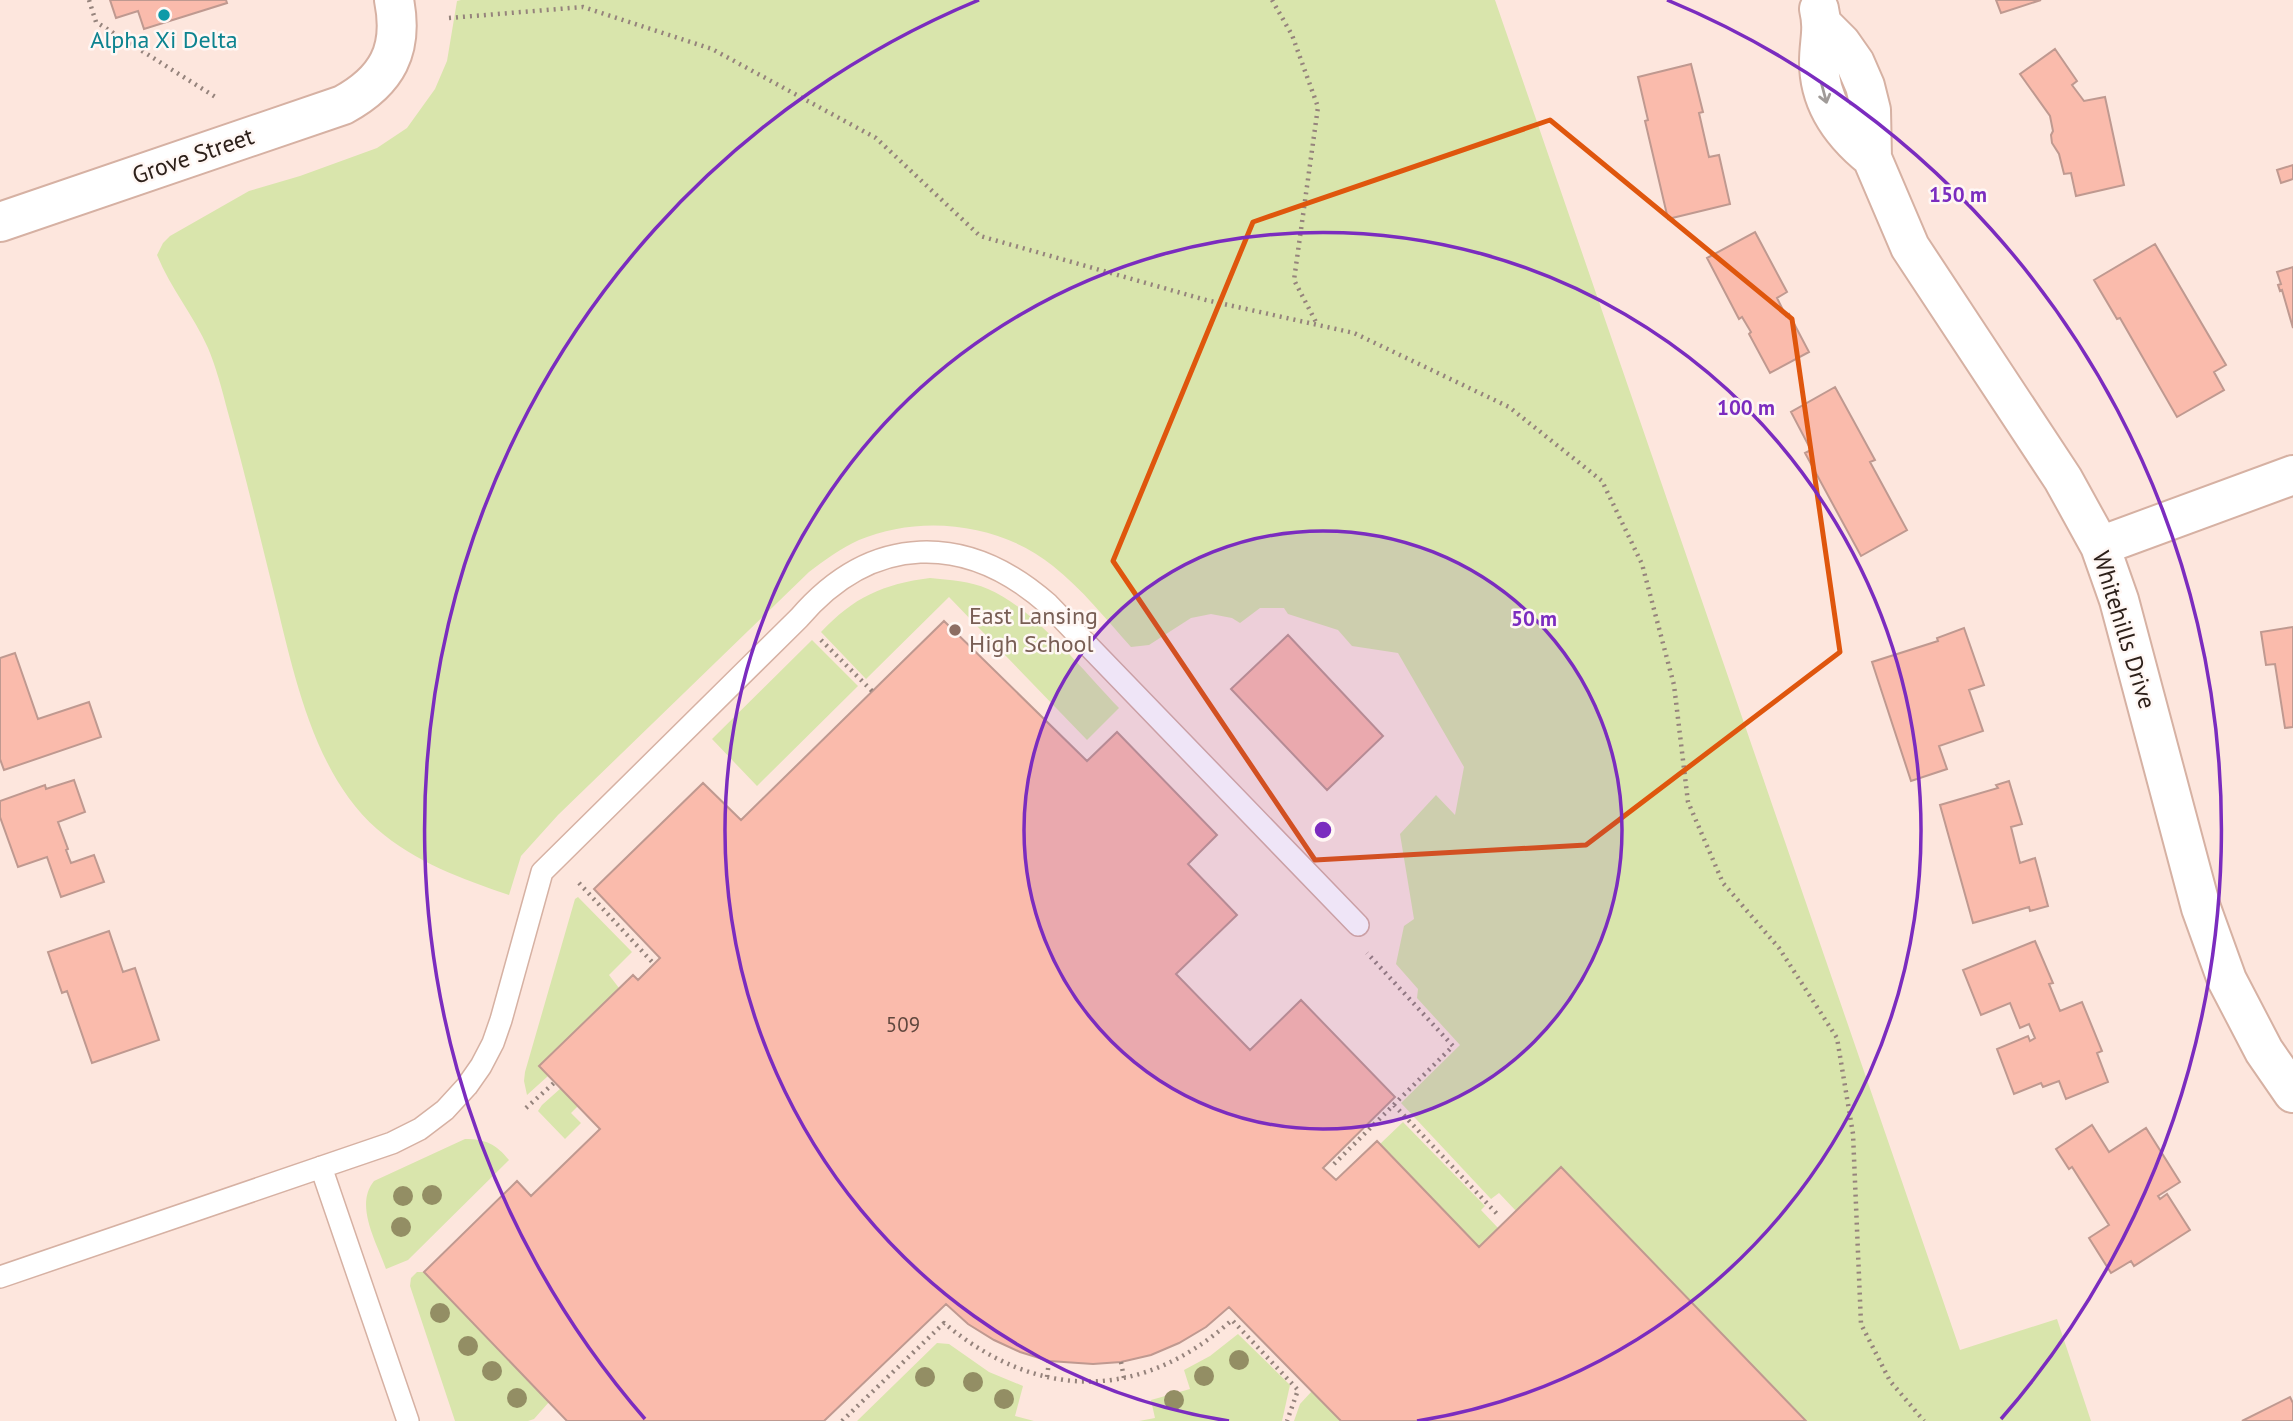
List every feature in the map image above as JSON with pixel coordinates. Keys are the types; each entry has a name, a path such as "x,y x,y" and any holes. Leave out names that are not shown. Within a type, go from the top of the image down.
{"street":[{"name":"Grove Street","path":"0,222 343,105 362,94 380,78 392,57 398,36 394,0"},
{"name":"Whitehills Drive","path":"1821,13 1819,66 1828,105 1854,144 1872,158 1910,247 2063,480 2099,546 2119,600 2201,908 2227,980 2264,1051 2293,1093"},
{"path":"2099,546 2293,475"}],"lane":[{"path":"0,1277 392,1143 420,1129 445,1110 467,1086 493,1043 542,872 817,598 837,581 886,558 912,553 969,557 998,568 1024,584 1048,604 1359,925"},
{"path":"321,1167 408,1421"}],"path":[{"path":"89,0 96,22 217,98"},
{"path":"1272,0 1292,35 1318,107 1294,280 1318,325"},
{"path":"449,18 583,7 712,49 876,138 980,236 1206,300 1354,333 1509,407 1602,481 1642,564 1674,685 1688,802 1723,883 1779,948 1837,1038 1853,1134 1861,1324 1890,1381 1924,1421"},
{"path":"799,618 873,692"},
{"path":"579,883 654,964"},
{"path":"1334,1164 1453,1046 1349,934 1359,925"},
{"path":"526,1108 555,1082"},
{"path":"1394,1105 1499,1216"},
{"path":"842,1421 944,1323 992,1358 1019,1370 1047,1377 1087,1381 1124,1378 1171,1363 1193,1352 1232,1320 1298,1390 1287,1421"},
{"path":"1047,1377 1049,1361"},
{"path":"1121,1362 1124,1378"}],"highlighted area":[{"path":"1550,120 1792,319 1840,652 1586,845 1315,860 1113,561 1253,222"}],"green space":[{"path":"1495,0 1960,1350 2057,1319 2091,1421 1806,1421 1560,1168 1516,1211 1499,1193 1491,1199 1401,1103 1460,1045 1417,998 1418,989 1396,964 1404,926 1414,919 1400,834 1436,795 1455,815 1464,767 1398,653 1352,646 1338,630 1288,614 1284,608 1260,608 1240,623 1232,618 1211,614 1191,618 1149,645 1131,647 1064,575 1032,551 1009,540 985,532 934,525 883,532 846,547 809,572 558,815 521,856 509,895 423,860 377,829 355,806 336,779 308,718 216,370 202,336 157,255 170,236 249,191 377,148 407,128 435,89 447,61 457,1"},
{"path":"930,578 974,584 1006,598 1058,642 1119,708 1087,740 949,597 866,679 821,632 845,610 870,594 898,584"},
{"path":"812,640 858,686 757,786 712,739"},
{"path":"578,897 632,952 609,975 619,988 540,1065 548,1076 527,1095 525,1072 575,899"},
{"path":"561,1088 578,1106 571,1113 581,1123 565,1139 538,1111"},
{"path":"1403,1122 1485,1206 1481,1210 1498,1228 1479,1247 1380,1144"},
{"path":"465,1139 490,1144 509,1160 408,1260 386,1269 367,1213 368,1191 374,1181"},
{"path":"417,1272 424,1272 549,1402 534,1419 455,1421 410,1286 411,1278"},
{"path":"1238,1334 1290,1385 1282,1421 1139,1421 1155,1418 1151,1400 1190,1389 1184,1370 1210,1356"},
{"path":"937,1343 949,1344 989,1372 1023,1386 1015,1416 1034,1421 857,1421"},
{"path":"1312,1391 1341,1421 1294,1421 1300,1404"}],"building":[{"name":"Alpha Xi Delta","path":"110,0 226,0 227,3 144,29 138,11 116,18"},
{"path":"1996,0 2041,0 2001,13"},
{"path":"2055,49 2077,81 2072,85 2084,101 2105,97 2124,185 2076,196 2071,173 2064,174 2059,154 2052,143 2050,116 2020,74"},
{"path":"1691,64 1703,112 1699,113 1709,157 1719,155 1730,204 1668,219 1645,121 1648,120 1638,77"},
{"path":"2293,165 2293,179 2281,183 2277,170"},
{"path":"1755,232 1787,292 1777,298 1786,316 1789,314 1809,352 1770,373 1749,334 1751,332 1742,317 1739,319 1707,258"},
{"path":"2155,244 2226,365 2214,372 2224,390 2177,417 2120,318 2117,319 2094,280"},
{"path":"2293,267 2293,328 2282,290 2280,291 2278,285 2281,284 2277,272"},
{"path":"1835,387 1875,460 1870,462 1907,530 1861,556 1805,453 1811,450 1791,412"},
{"name":"East Lansing High School","path":"944,621 1087,761 1117,732 1217,835 1188,864 1237,915 1176,974 1250,1050 1301,1000 1395,1097 1323,1168 1336,1180 1377,1141 1479,1247 1561,1167 1806,1421 1341,1421 1229,1307 1206,1327 1151,1355 1121,1362 1093,1364 1049,1361 1020,1352 968,1324 946,1304 824,1421 567,1421 424,1272 517,1181 531,1196 600,1129 539,1066 633,975 638,980 660,958 594,889 703,783 741,820"},
{"path":"2293,627 2293,727 2285,728 2275,664 2266,665 2261,632"},
{"path":"1964,628 1984,685 1969,690 1983,731 1939,746 1947,769 1911,781 1872,662 1938,641 1937,638"},
{"path":"1288,635 1383,736 1327,790 1231,689"},
{"path":"15,653 38,719 89,702 101,737 4,770 0,759 0,658"},
{"path":"74,780 85,812 58,822 68,849 66,850 71,863 94,855 104,882 61,897 47,857 18,867 0,817 0,801 45,785 46,789"},
{"path":"2009,781 2022,824 2011,827 2020,863 2035,858 2048,906 2030,911 2029,907 1973,923 1940,805 1998,788 1996,785"},
{"path":"109,931 123,972 135,968 159,1040 92,1063 67,991 62,993 48,952"},
{"path":"2035,941 2053,983 2049,984 2060,1011 2082,1002 2102,1051 2097,1053 2108,1082 2066,1099 2059,1081 2043,1087 2041,1083 2014,1094 1997,1049 2028,1036 2030,1041 2035,1038 2029,1024 2020,1028 2010,1003 1981,1015 1963,970"},
{"path":"2092,1125 2109,1152 2146,1128 2180,1182 2158,1196 2160,1199 2167,1194 2190,1230 2134,1266 2131,1261 2111,1273 2089,1238 2109,1225 2072,1167 2069,1169 2056,1149"},
{"path":"2290,1397 2293,1403 2293,1421 2242,1421"}],"place":[{"name":"Alpha Xi Delta","path":"164,15"},
{"name":"East Lansing High School","path":"955,630"}]}
